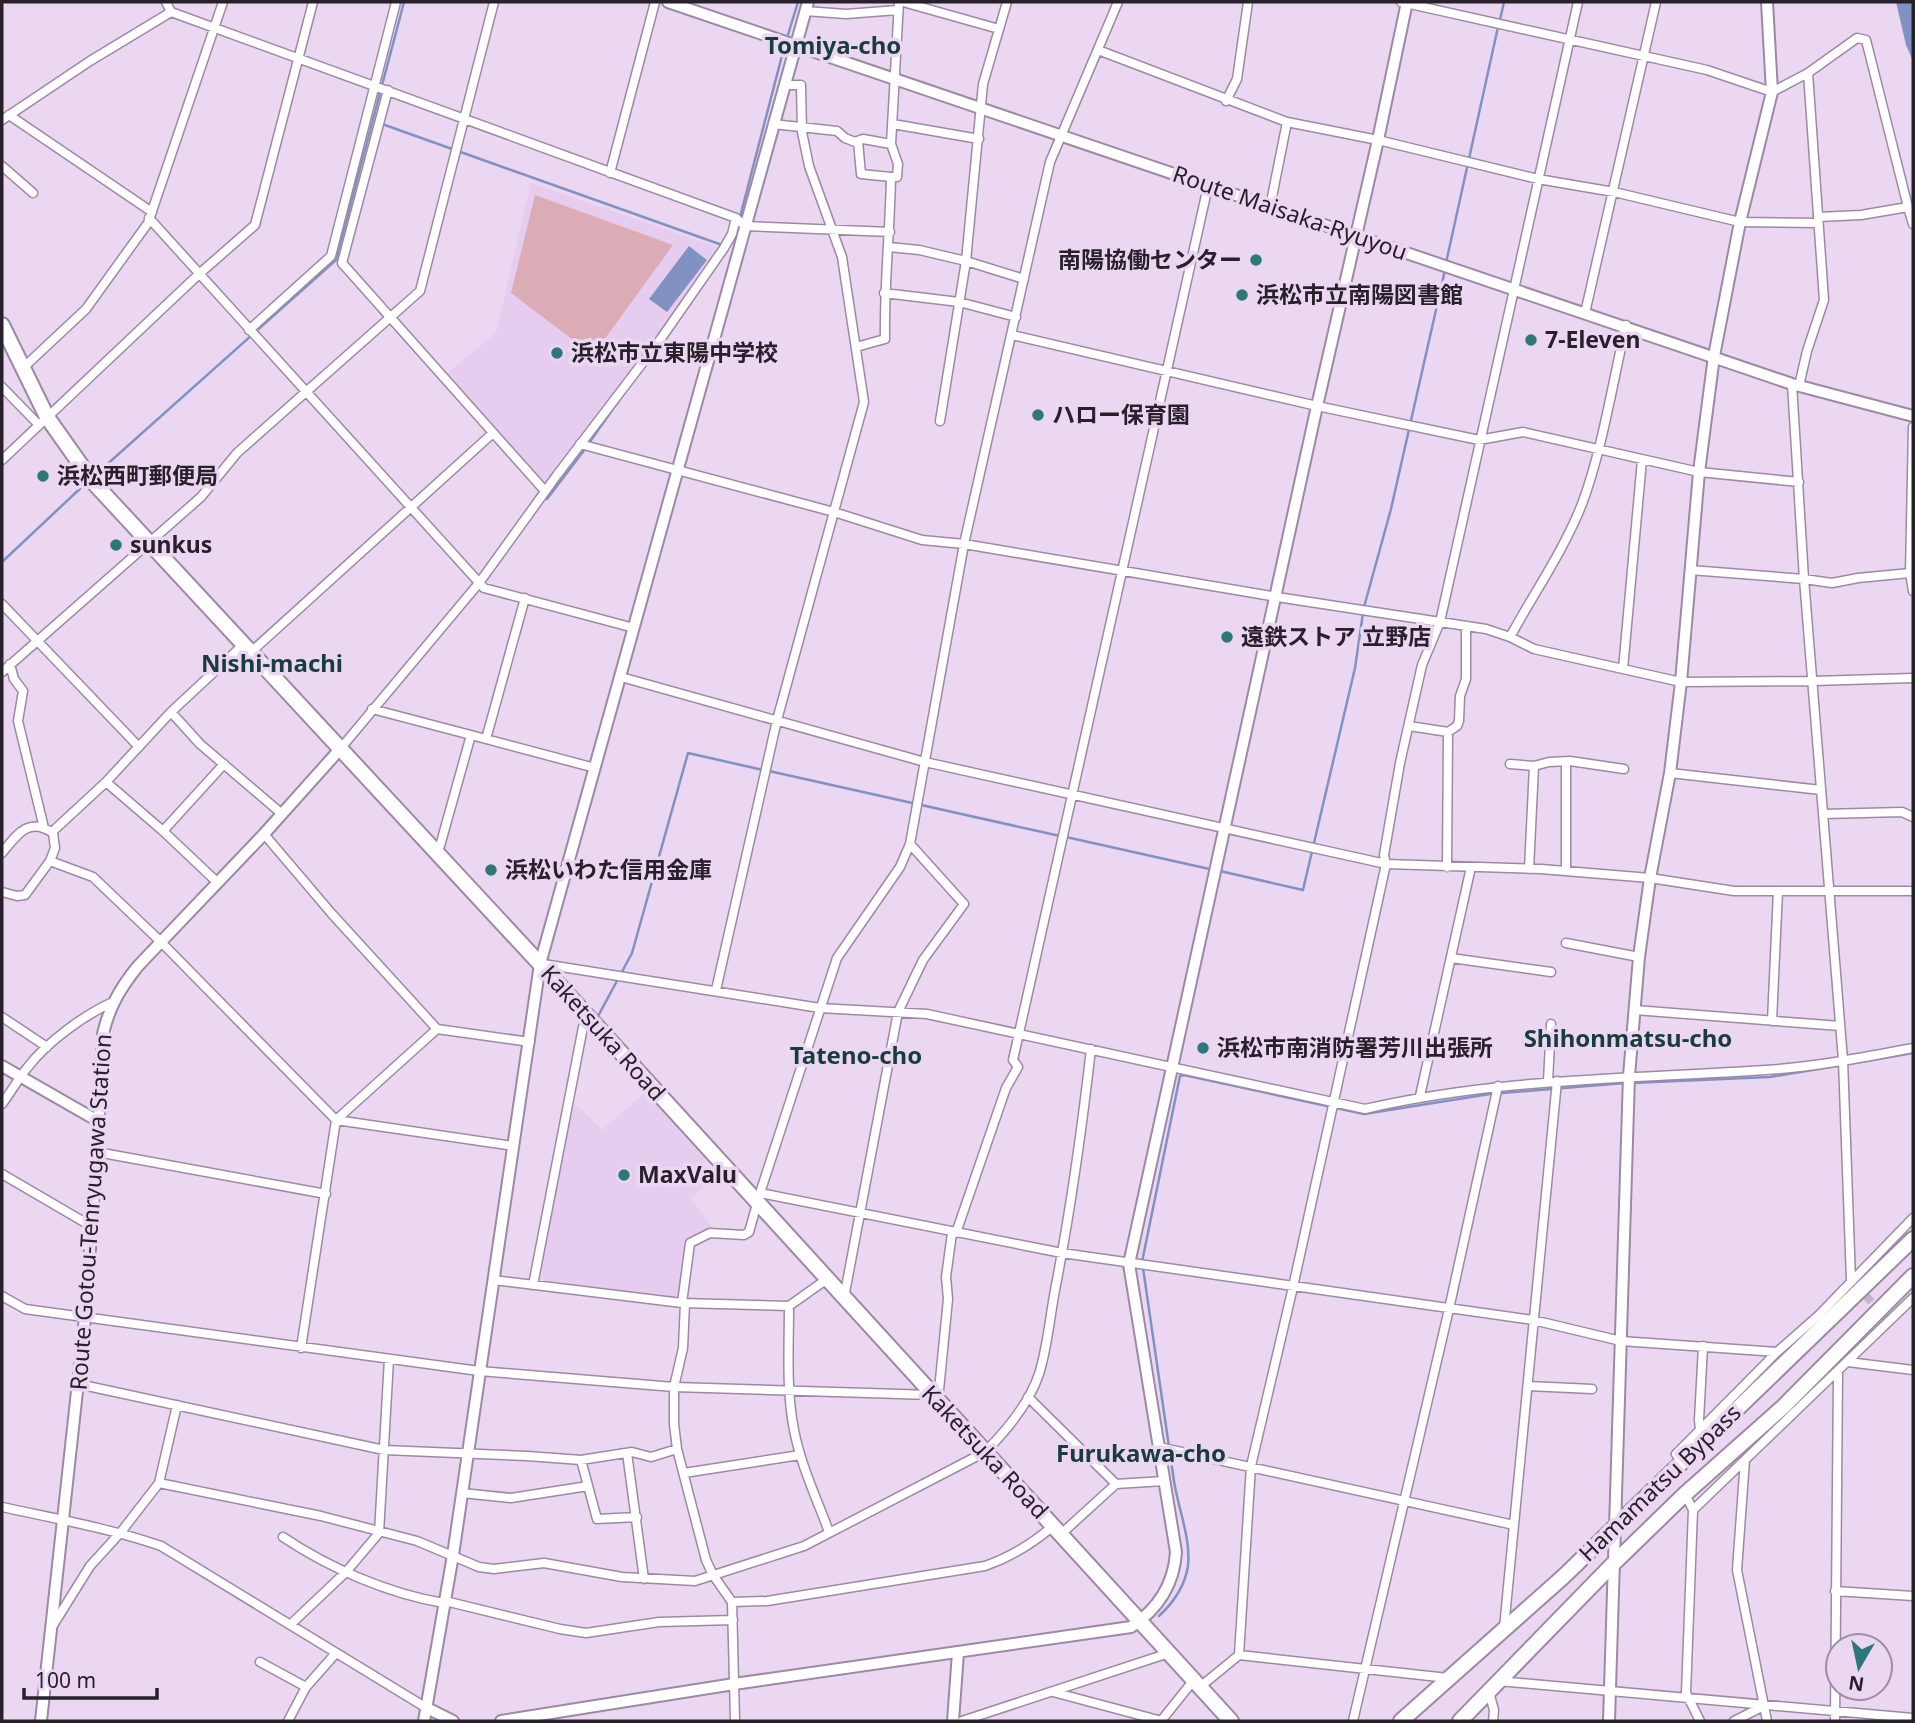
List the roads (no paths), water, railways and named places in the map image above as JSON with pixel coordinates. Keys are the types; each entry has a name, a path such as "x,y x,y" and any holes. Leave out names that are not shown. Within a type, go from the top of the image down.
{"highway":[{"name":"Kaketsuka Road","path":"2,325 23,368 43,421 89,479 759,1198 827,1279 1231,1721"},
{"name":"Hamamatsu Bypass","path":"1401,1721 1504,1630 1615,1526 1913,1239"},
{"name":"Hamamatsu Bypass","path":"1460,1721 1612,1564 1783,1406 1913,1276"}],"street":[{"path":"166,2 171,12 736,218 746,226 890,232"},
{"path":"23,368 86,309 150,215 223,2"},
{"path":"2,460 199,274 255,225 313,2"},
{"path":"251,332 331,256 396,2"},
{"path":"2,672 150,544 201,497 237,453 420,291 494,2"},
{"path":"610,173 655,2"},
{"name":"Route Maisaka-Ryuyou","path":"668,2 1626,325 1796,385 1913,416"},
{"path":"940,421 966,261 983,85 1007,2"},
{"path":"734,1721 732,1602 706,1560 677,1449 674,1424 674,1387 683,1348 690,1243 710,1233 744,1235 749,1232 837,958 900,867 910,844 964,544 1050,162 1118,2"},
{"path":"1226,101 1237,79 1248,2"},
{"path":"501,1721 527,1719 734,1684 1131,1627 1166,1594 1173,1575 1175,1552 1129,1264 1378,140 1404,2 1707,70 1772,92 1808,73 1857,38 1866,40 1913,224"},
{"path":"1239,1655 1251,1466 1386,864 1384,855 1391,809 1422,665 1440,622 1578,2"},
{"path":"1585,313 1656,2"},
{"path":"1609,1721 1629,1076 1639,957 1650,878 1670,773 1681,682 1699,472 1714,356 1740,222 1772,92 1767,2"},
{"path":"424,1721 453,1555 540,964 806,6 846,14 900,4 999,29"},
{"path":"858,141 861,174 897,177 898,164 891,144 900,4"},
{"path":"171,12 90,61 5,118 150,215 305,393 484,588 634,628"},
{"path":"1098,50 1226,101 1287,121 1740,222 1818,220 1908,206"},
{"path":"1808,73 1824,300 1796,385 1799,482 1804,579 1843,1060 1851,1280"},
{"path":"716,990 777,720 864,402 842,257 809,166 802,129 801,85 784,85"},
{"path":"388,90 342,263 545,491"},
{"path":"1270,207 1287,121"},
{"path":"773,124 837,131 845,138 891,144"},
{"path":"893,124 979,139"},
{"path":"2,166 33,193"},
{"path":"856,347 885,339 884,293 890,232 891,177"},
{"path":"2,1296 25,1309 480,1371 674,1387 932,1395 939,1390 948,1299 946,1276 954,1233 998,1111 1018,1067 1013,1060 1208,186"},
{"path":"341,748 479,583 660,340 724,248 732,234 736,218"},
{"path":"889,247 919,250 966,261 1024,279"},
{"path":"884,293 959,302 1016,317"},
{"path":"1510,637 1583,502 1626,325"},
{"path":"1012,335 1317,406 1479,440 1523,432 1699,472 1799,482"},
{"path":"2,387 43,421"},
{"path":"1913,427 1910,573 1913,591"},
{"path":"48,830 106,782 172,712 493,433"},
{"path":"580,444 834,512 922,540 964,544 1276,597 1486,629 1534,649 1681,682 1913,678"},
{"path":"1623,669 1642,460"},
{"path":"1690,570 1832,583 1910,573"},
{"path":"486,739 525,598"},
{"path":"2,604 139,747"},
{"path":"1409,726 1448,732 1457,726 1460,696 1466,679 1466,627"},
{"path":"2,892 25,895 50,861 55,848 18,720 23,691 14,679 10,664"},
{"path":"621,677 925,762 1386,864 1566,871 1650,878 1734,891 1913,891"},
{"path":"372,709 595,768"},
{"path":"172,712 200,744 282,814"},
{"path":"1447,867 1450,772 1446,755 1448,732"},
{"path":"435,850 440,846 471,735"},
{"name":"Route Gotou-Tenryugawa Station","path":"41,1721 85,1318 103,1034 113,1002 138,966 264,834 341,748"},
{"path":"1510,764 1534,766 1549,762 1566,762 1624,769"},
{"path":"1566,762 1566,871"},
{"path":"163,831 224,764"},
{"path":"1530,869 1534,766"},
{"path":"1670,773 1821,790"},
{"path":"106,782 218,883"},
{"path":"1823,814 1902,812 1913,817"},
{"path":"2,853 20,831 32,827 48,830"},
{"path":"264,834 332,915 437,1028 530,1042"},
{"path":"845,1298 898,1012 923,960 964,904 910,844"},
{"path":"50,861 93,877 161,942 336,1120 513,1146"},
{"path":"1420,1096 1471,867"},
{"path":"1772,1021 1778,891"},
{"path":"1566,943 1639,957"},
{"path":"1451,958 1550,972"},
{"path":"540,964 820,1008 928,1014 1173,1066 1333,1105 1365,1109 1420,1096 1498,1086 1629,1076 1769,1070 1913,1048"},
{"path":"2,1104 26,1069 47,1047 91,1012 113,1002"},
{"path":"1635,1010 1840,1026"},
{"path":"2,1017 47,1047"},
{"path":"533,1285 583,1027 592,1021"},
{"path":"1504,1630 1528,1386 1553,1081 1551,1024"},
{"path":"301,1348 336,1120 437,1028"},
{"path":"159,1483 321,1516 417,1541 486,1568 544,1563 644,1579 695,1581 804,1546 985,1452 1006,1431 1028,1398 1039,1374 1062,1253 1079,1157 1091,1049"},
{"path":"2,1066 98,1121"},
{"path":"1353,1721 1498,1086"},
{"path":"97,1152 326,1194"},
{"path":"2,1174 91,1226"},
{"path":"759,1198 861,1214 1129,1264 1532,1320 1621,1341 1777,1352"},
{"path":"1682,1462 1676,1454 1777,1352 1818,1316 1913,1218"},
{"path":"493,1280 684,1303 789,1306 827,1279"},
{"path":"1693,1510 1913,1298"},
{"path":"789,1306 793,1427 800,1455 829,1532"},
{"path":"1700,1429 1703,1346"},
{"path":"291,1624 346,1573 379,1533 389,1359"},
{"path":"1848,1362 1913,1370"},
{"path":"1834,1717 1838,1373"},
{"path":"78,1384 384,1450 581,1460 627,1453 651,1457 677,1449"},
{"path":"1528,1386 1592,1389"},
{"path":"1028,1398 1116,1484"},
{"path":"50,1630 90,1566 121,1532 159,1483 177,1405"},
{"path":"1159,1447 1514,1525"},
{"path":"627,1453 644,1579"},
{"path":"684,1473 800,1455"},
{"path":"581,1460 597,1519 637,1517"},
{"path":"1745,1460 1737,1570 1767,1721"},
{"path":"732,1602 767,1601 985,1566 1026,1548 1057,1530 1116,1484 1164,1481"},
{"path":"462,1493 511,1497 588,1486"},
{"path":"1685,1494 1693,1510 1686,1693 1700,1721"},
{"path":"2,1507 121,1532 162,1546 425,1707 453,1721"},
{"path":"283,1537 346,1573 426,1600 560,1629 586,1633 660,1622 733,1620"},
{"path":"1835,1591 1913,1596"},
{"path":"288,1721 306,1688 336,1653"},
{"path":"953,1721 958,1653"},
{"path":"962,1721 1169,1653"},
{"path":"1051,1692 1162,1721 1197,1684 1239,1655 1448,1678"},
{"path":"260,1662 306,1688"},
{"path":"1493,1721 1493,1687 1610,1691 1765,1706 1834,1717 1913,1718"},
{"path":"1734,1721 1765,1706"}],"water":[{"path":"1896,2 1913,2 1913,61 1906,45"},
{"path":"689,246 707,260 667,312 649,299"}],"waterway":[{"path":"94,476 336,260 404,2"},
{"path":"787,38 798,2"},
{"path":"1500,20 1504,2"},
{"path":"1446,263 1498,27"},
{"path":"740,217 785,44"},
{"path":"382,124 722,245"},
{"path":"1364,607 1391,509 1445,270"},
{"path":"379,311 484,428"},
{"path":"589,443 627,389"},
{"path":"544,496 547,499 585,449"},
{"path":"2,562 86,483"},
{"path":"1220,871 1303,890 1355,668 1363,613"},
{"path":"597,1018 632,953 688,753 763,770"},
{"path":"769,771 1060,836"},
{"path":"1066,837 1214,870"},
{"path":"1631,1083 1770,1077 1913,1053"},
{"path":"1142,1262 1180,1076 1364,1114 1490,1094 1625,1083"},
{"path":"1143,1268 1174,1481 1188,1555 1188,1566 1181,1587 1174,1600 1159,1616"}],"tunnel":[{"path":"1858,1287 1890,1323"}],"place":[{"name":"南陽協働センター","path":"1256,260"},
{"name":"浜松市立南陽図書館","path":"1242,295"},
{"name":"7-Eleven","path":"1531,340"},
{"name":"浜松市立東陽中学校","path":"557,353"},
{"name":"ハロー保育園","path":"1038,415"},
{"name":"浜松西町郵便局","path":"43,476"},
{"name":"sunkus","path":"116,545"},
{"name":"遠鉄ストア 立野店","path":"1227,637"},
{"name":"浜松いわた信用金庫","path":"491,870"},
{"name":"浜松市南消防署芳川出張所","path":"1203,1048"},
{"name":"MaxValu","path":"624,1175"}],"district":[{"name":"Tomiya-cho","path":"833,46"},
{"name":"Nishi-machi","path":"272,664"},
{"name":"Shihonmatsu-cho","path":"1628,1039"},
{"name":"Tateno-cho","path":"856,1056"},
{"name":"Furukawa-cho","path":"1141,1454"}]}
